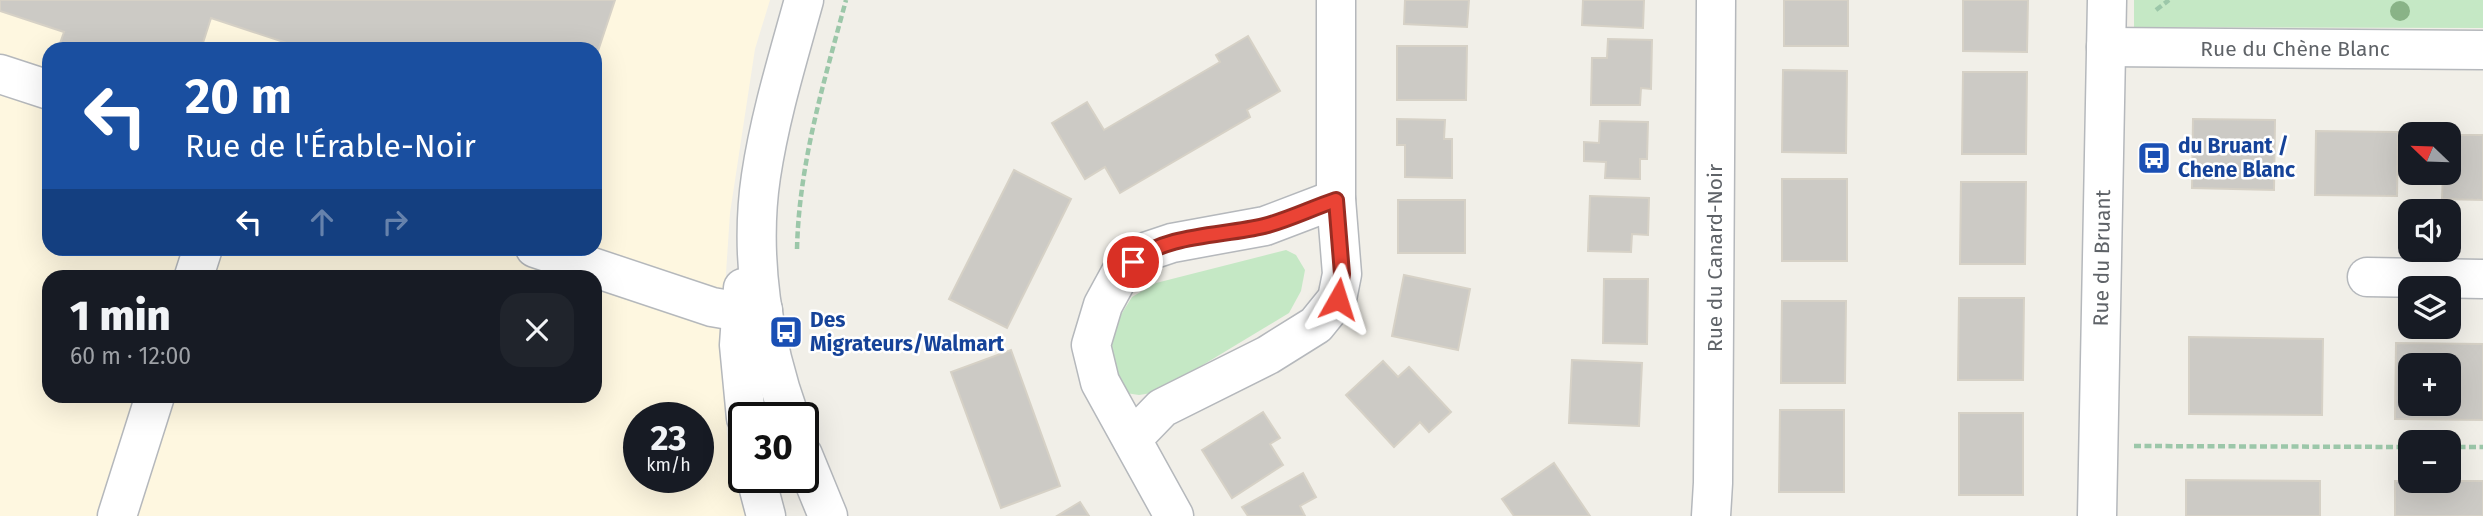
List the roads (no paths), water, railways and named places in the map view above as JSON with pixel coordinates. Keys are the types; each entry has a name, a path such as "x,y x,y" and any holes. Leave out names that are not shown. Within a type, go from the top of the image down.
{"street":[{"path":"745,402 740,345 752,311 761,176 775,108 804,0"},
{"path":"1132,439 1162,408 1268,355 1316,326 1338,299 1342,274 1336,200 1336,0"},
{"name":"Rue du Canard-Noir","path":"1711,516 1716,0"},
{"name":"Rue du Bruant","path":"2097,516 2107,0"},
{"name":"Rue du Chène Blanc","path":"2106,47 2483,50"},
{"path":"0,74 42,88"},
{"path":"1174,516 1100,382 1091,345 1102,305 1121,272 1145,252 1172,243 1265,226 1336,200"},
{"path":"559,256 601,270"},
{"path":"602,270 712,307 752,311"},
{"path":"2367,277 2483,279"},
{"path":"752,311 785,402"},
{"path":"117,516 154,403"},
{"path":"760,493 766,516"},
{"path":"819,493 828,516"}],"place":[{"name":"du Bruant / Chene Blanc","path":"2154,158"},
{"name":"Des Migrateurs/Walmart","path":"786,332"}]}
